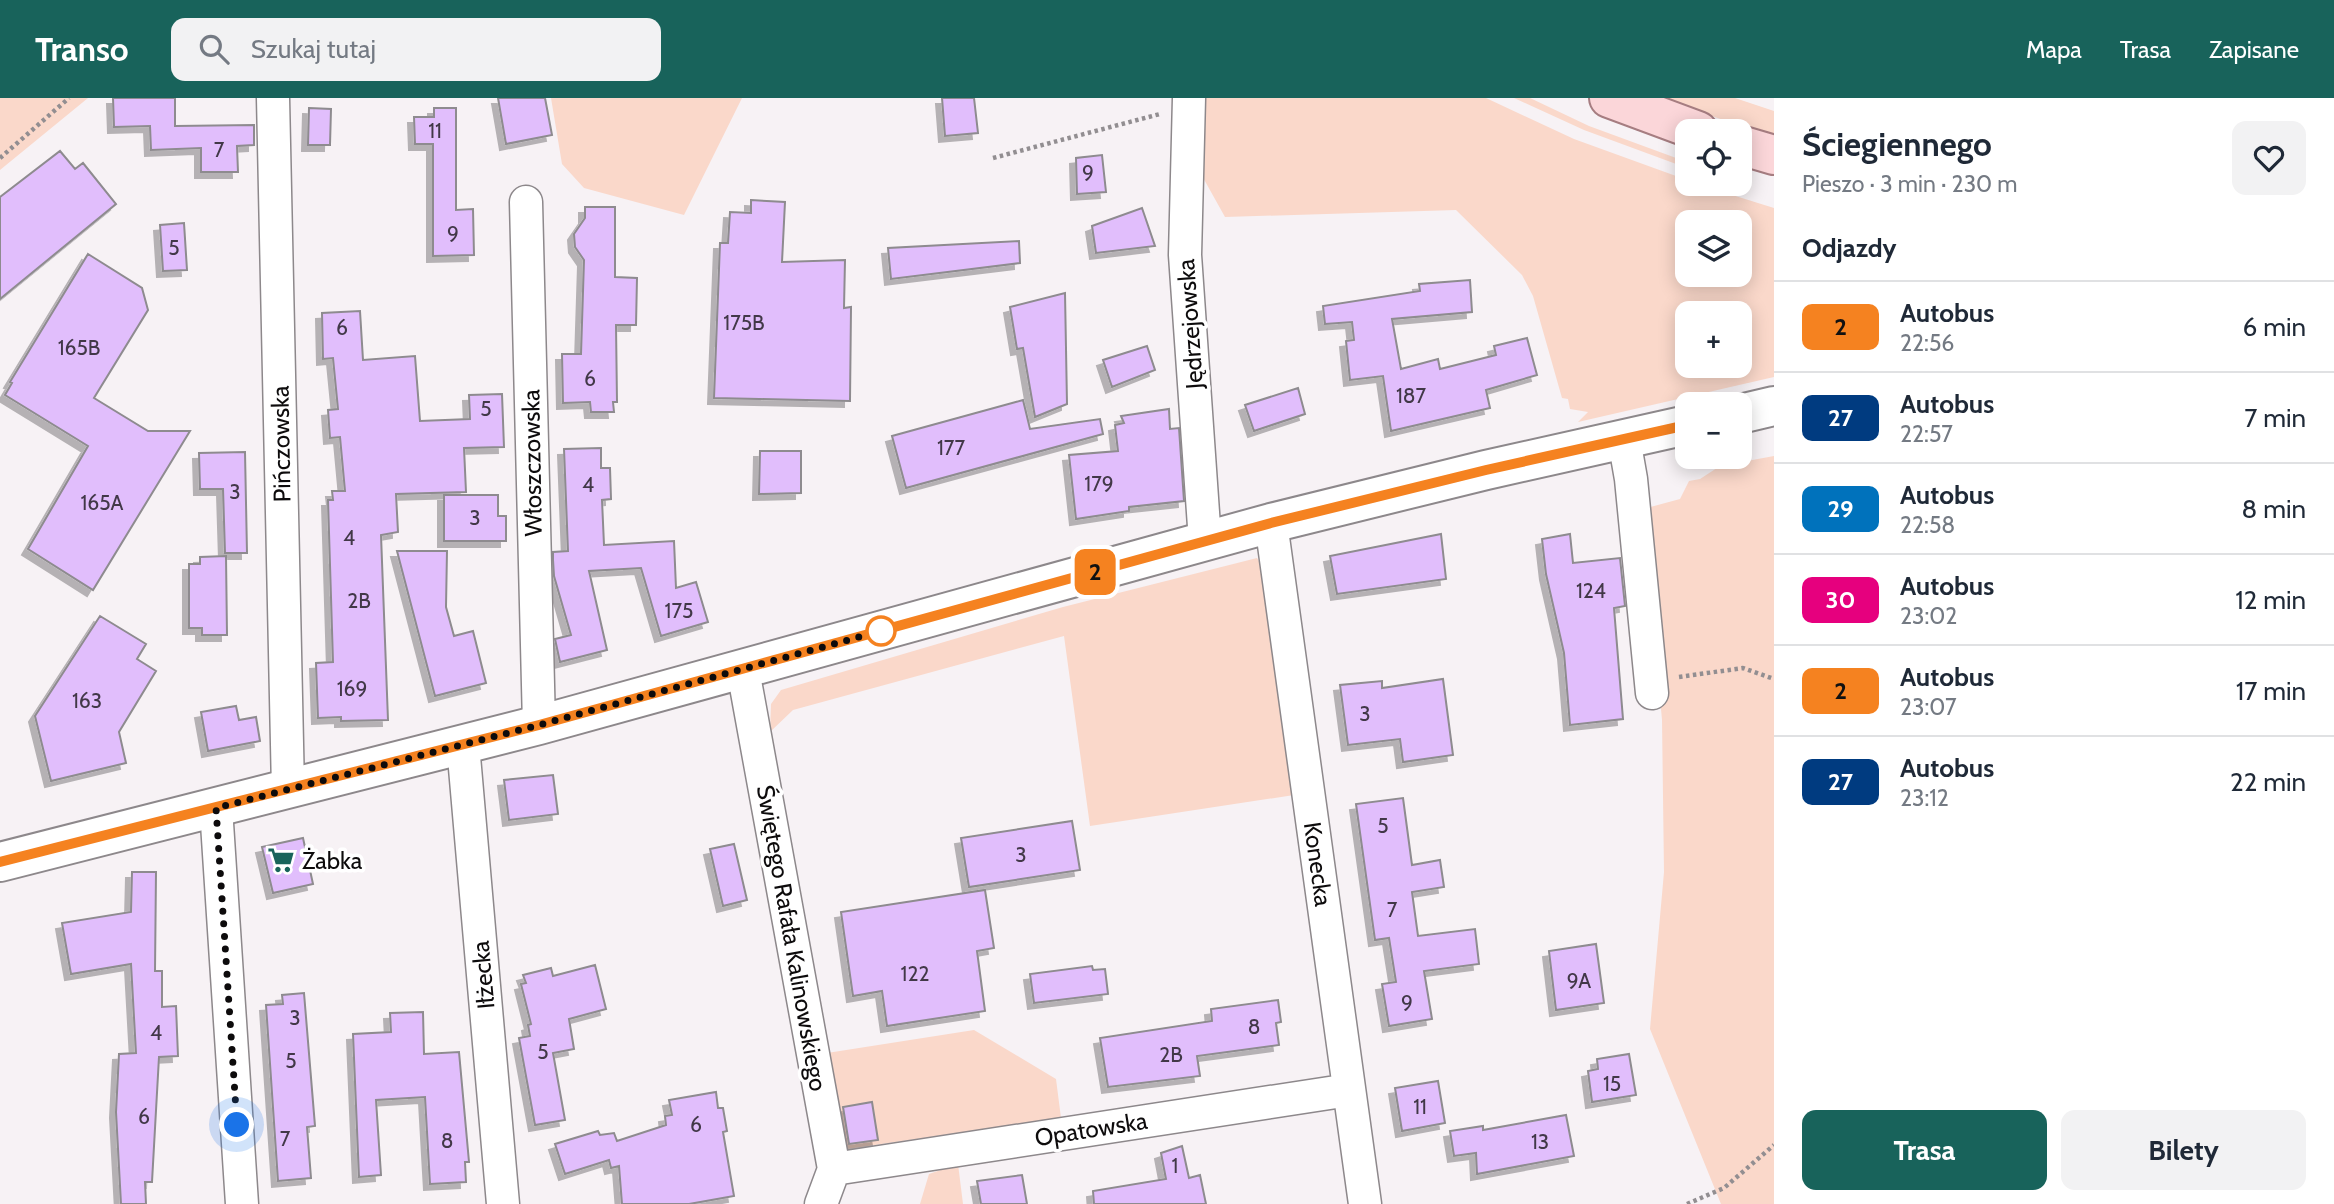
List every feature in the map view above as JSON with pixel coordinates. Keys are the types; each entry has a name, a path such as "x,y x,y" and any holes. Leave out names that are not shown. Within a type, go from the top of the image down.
{"main road":[{"path":"1609,98 1675,122"},
{"path":"1752,149 1774,155"}],"street":[{"name":"Pińczowska","path":"273,98 288,790"},
{"name":"Jędrzejowska","path":"1188,102 1185,254 1205,541"},
{"name":"Włoszczowska","path":"526,202 539,725"},
{"path":"1752,411 1774,406"},
{"path":"0,862 539,725 1271,523 1675,428"},
{"path":"1624,439 1665,685"},
{"name":"Konecka","path":"1271,523 1365,1204"},
{"name":"Świętego Rafała Kalinowskiego","path":"743,670 834,1169"},
{"name":"Iłżecka","path":"463,745 502,1204"},
{"path":"216,808 242,1204"},
{"name":"Opatowska","path":"834,1169 1349,1090"},
{"path":"821,1204 834,1169"}],"path":[{"path":"0,158 69,98"},
{"path":"993,158 1188,102"},
{"path":"1665,685 1743,668 1774,679"},
{"path":"1687,1204 1724,1188 1774,1145"}],"shaded area":[{"path":"0,98 88,98 0,170"},
{"path":"551,98 742,98 684,215 584,188 562,164"},
{"path":"1201,98 1486,98 1574,139 1675,176 1675,196 1736,196 1774,208 1774,377 1709,392 1675,392 1675,400 1578,422 1588,412 1570,409 1568,399 1562,398 1533,296 1522,275 1456,210 1225,217 1201,174"},
{"path":"1514,98 1530,98 1589,126 1675,158 1675,164 1584,130"},
{"path":"1658,98 1735,98 1774,111 1774,137 1752,130 1752,119 1720,119"},
{"path":"1774,456 1774,1204 1721,1204 1650,1029 1664,872 1662,720 1643,509 1680,499 1689,481 1700,479 1715,469 1752,469 1752,460"},
{"path":"1257,558 1266,572 1294,795 1090,826 1064,636 793,710 770,732 771,704 781,690 1063,607"},
{"path":"974,1030 1056,1079 1061,1118 847,1149 827,1053"},
{"path":"958,1164 963,1204 920,1204 929,1174"}],"building":[{"path":"113,98 175,98 175,126 254,125 254,145 237,146 238,172 201,172 201,148 151,150 150,126 114,127"},
{"path":"498,98 545,98 552,135 506,144"},
{"path":"942,98 974,98 978,133 945,136"},
{"path":"309,108 331,109 330,145 308,145"},
{"path":"434,108 456,108 456,210 473,209 474,255 433,256 433,144 415,144 414,117 434,117"},
{"path":"60,151 75,169 83,163 116,204 0,299 0,197"},
{"path":"1102,155 1106,192 1077,194 1076,158"},
{"path":"751,200 785,202 782,262 845,260 844,308 851,307 850,401 714,398 720,243 728,243 730,212 751,213"},
{"path":"585,207 615,207 615,277 637,278 636,325 616,325 617,402 613,402 614,412 591,412 590,402 563,403 562,354 581,354 584,260 575,247 574,234 585,218"},
{"path":"1142,208 1155,246 1096,253 1092,226"},
{"path":"184,223 187,270 163,271 160,225"},
{"path":"1019,241 1020,263 891,279 888,248"},
{"path":"88,254 142,288 148,310 94,398 148,431 190,431 93,590 28,549 88,446 5,395 12,383 10,382"},
{"path":"1470,280 1472,312 1392,319 1401,369 1438,359 1440,369 1496,355 1494,346 1527,338 1537,375 1486,390 1490,408 1391,431 1383,376 1350,380 1346,341 1354,340 1352,322 1325,324 1323,306 1420,291 1419,284"},
{"path":"1065,293 1067,404 1035,417 1023,348 1017,349 1010,307"},
{"path":"360,311 363,360 415,356 420,421 470,419 469,395 502,394 504,447 464,448 466,492 396,494 398,532 381,535 388,720 341,721 341,717 318,718 316,663 333,662 328,500 333,500 332,491 345,491 340,437 330,438 328,410 338,409 333,358 323,359 322,313"},
{"path":"1147,346 1155,370 1112,387 1103,360"},
{"path":"1298,388 1305,414 1254,431 1245,405"},
{"path":"1023,400 1030,429 1100,419 1103,434 906,488 892,436"},
{"path":"1169,409 1170,429 1179,428 1184,501 1129,507 1129,511 1076,519 1069,455 1118,451 1115,425 1124,423 1121,416"},
{"path":"601,448 601,468 610,468 611,499 602,500 604,545 674,541 676,588 696,582 708,622 661,636 641,568 589,571 607,650 560,662 555,639 571,635 554,576 553,560 553,552 568,551 564,449"},
{"path":"760,451 801,451 801,493 759,494"},
{"path":"245,452 247,553 225,553 223,489 200,489 199,453"},
{"path":"444,495 498,495 498,516 506,516 506,541 444,541"},
{"path":"1441,534 1446,579 1337,594 1330,556"},
{"path":"1570,534 1573,563 1620,558 1625,606 1614,608 1623,719 1570,725 1564,653 1546,574 1542,539"},
{"path":"397,551 447,551 446,607 454,636 473,631 486,683 435,696"},
{"path":"226,556 227,635 202,635 202,628 189,628 189,564 200,564 200,557"},
{"path":"100,616 146,644 137,659 156,671 119,732 126,763 51,781 35,716"},
{"path":"1443,679 1453,755 1403,762 1400,739 1348,745 1340,685 1382,681 1382,688"},
{"path":"236,706 239,720 256,717 260,741 208,751 201,712"},
{"path":"553,775 558,814 509,820 504,780"},
{"path":"1403,798 1412,865 1440,860 1444,887 1412,892 1418,936 1475,929 1479,964 1424,971 1432,1019 1389,1026 1382,984 1396,982 1389,938 1375,940 1356,804"},
{"path":"1072,821 1080,870 969,887 961,838"},
{"path":"303,838 313,884 273,893 262,847"},
{"path":"734,844 747,900 723,906 710,849"},
{"path":"132,872 156,872 155,971 162,971 162,1007 176,1006 178,1056 159,1057 152,1182 145,1182 146,1204 121,1204 116,1112 119,1054 136,1053 131,964 71,974 62,923 131,912"},
{"path":"985,890 994,948 977,951 985,1011 887,1026 882,991 853,996 841,912"},
{"path":"1596,944 1604,1003 1556,1010 1549,951"},
{"path":"595,965 606,1009 569,1019 574,1049 553,1053 565,1120 535,1125 519,1038 530,1036 528,1025 531,1024 521,984 526,983 523,975 551,968 553,976"},
{"path":"1092,966 1093,970 1105,969 1108,994 1034,1003 1030,974"},
{"path":"304,993 315,1126 307,1127 311,1178 278,1181 266,1005 283,1004 282,995"},
{"path":"1278,1000 1281,1022 1276,1023 1279,1045 1197,1056 1200,1076 1108,1087 1100,1038 1212,1021 1211,1009"},
{"path":"423,1012 424,1054 459,1052 469,1162 465,1162 466,1182 430,1184 425,1097 376,1100 381,1175 359,1177 353,1034 391,1032 390,1013"},
{"path":"1629,1054 1636,1095 1592,1102 1588,1071 1598,1069 1597,1059"},
{"path":"1438,1081 1445,1123 1402,1131 1395,1088"},
{"path":"716,1092 718,1108 723,1108 727,1131 723,1132 734,1196 689,1204 622,1204 619,1166 611,1168 609,1160 565,1174 555,1144 598,1131 600,1135 614,1133 617,1141 666,1125 665,1116 672,1115 669,1100"},
{"path":"872,1102 878,1140 849,1144 843,1107"},
{"path":"1566,1115 1574,1156 1477,1174 1476,1153 1454,1156 1450,1131 1483,1126 1483,1130"},
{"path":"1182,1146 1189,1178 1200,1175 1206,1204 1094,1204 1093,1191 1166,1179 1161,1153"},
{"path":"1022,1175 1027,1204 981,1204 977,1181"}],"bus line":[{"name":"2","path":"0,862 539,725 1271,523 1486,470 1675,428"}],"place":[{"name":"Żabka","path":"281,860"}],"route":[{"path":"237,1125 216,808 419,757 881,631"}]}
